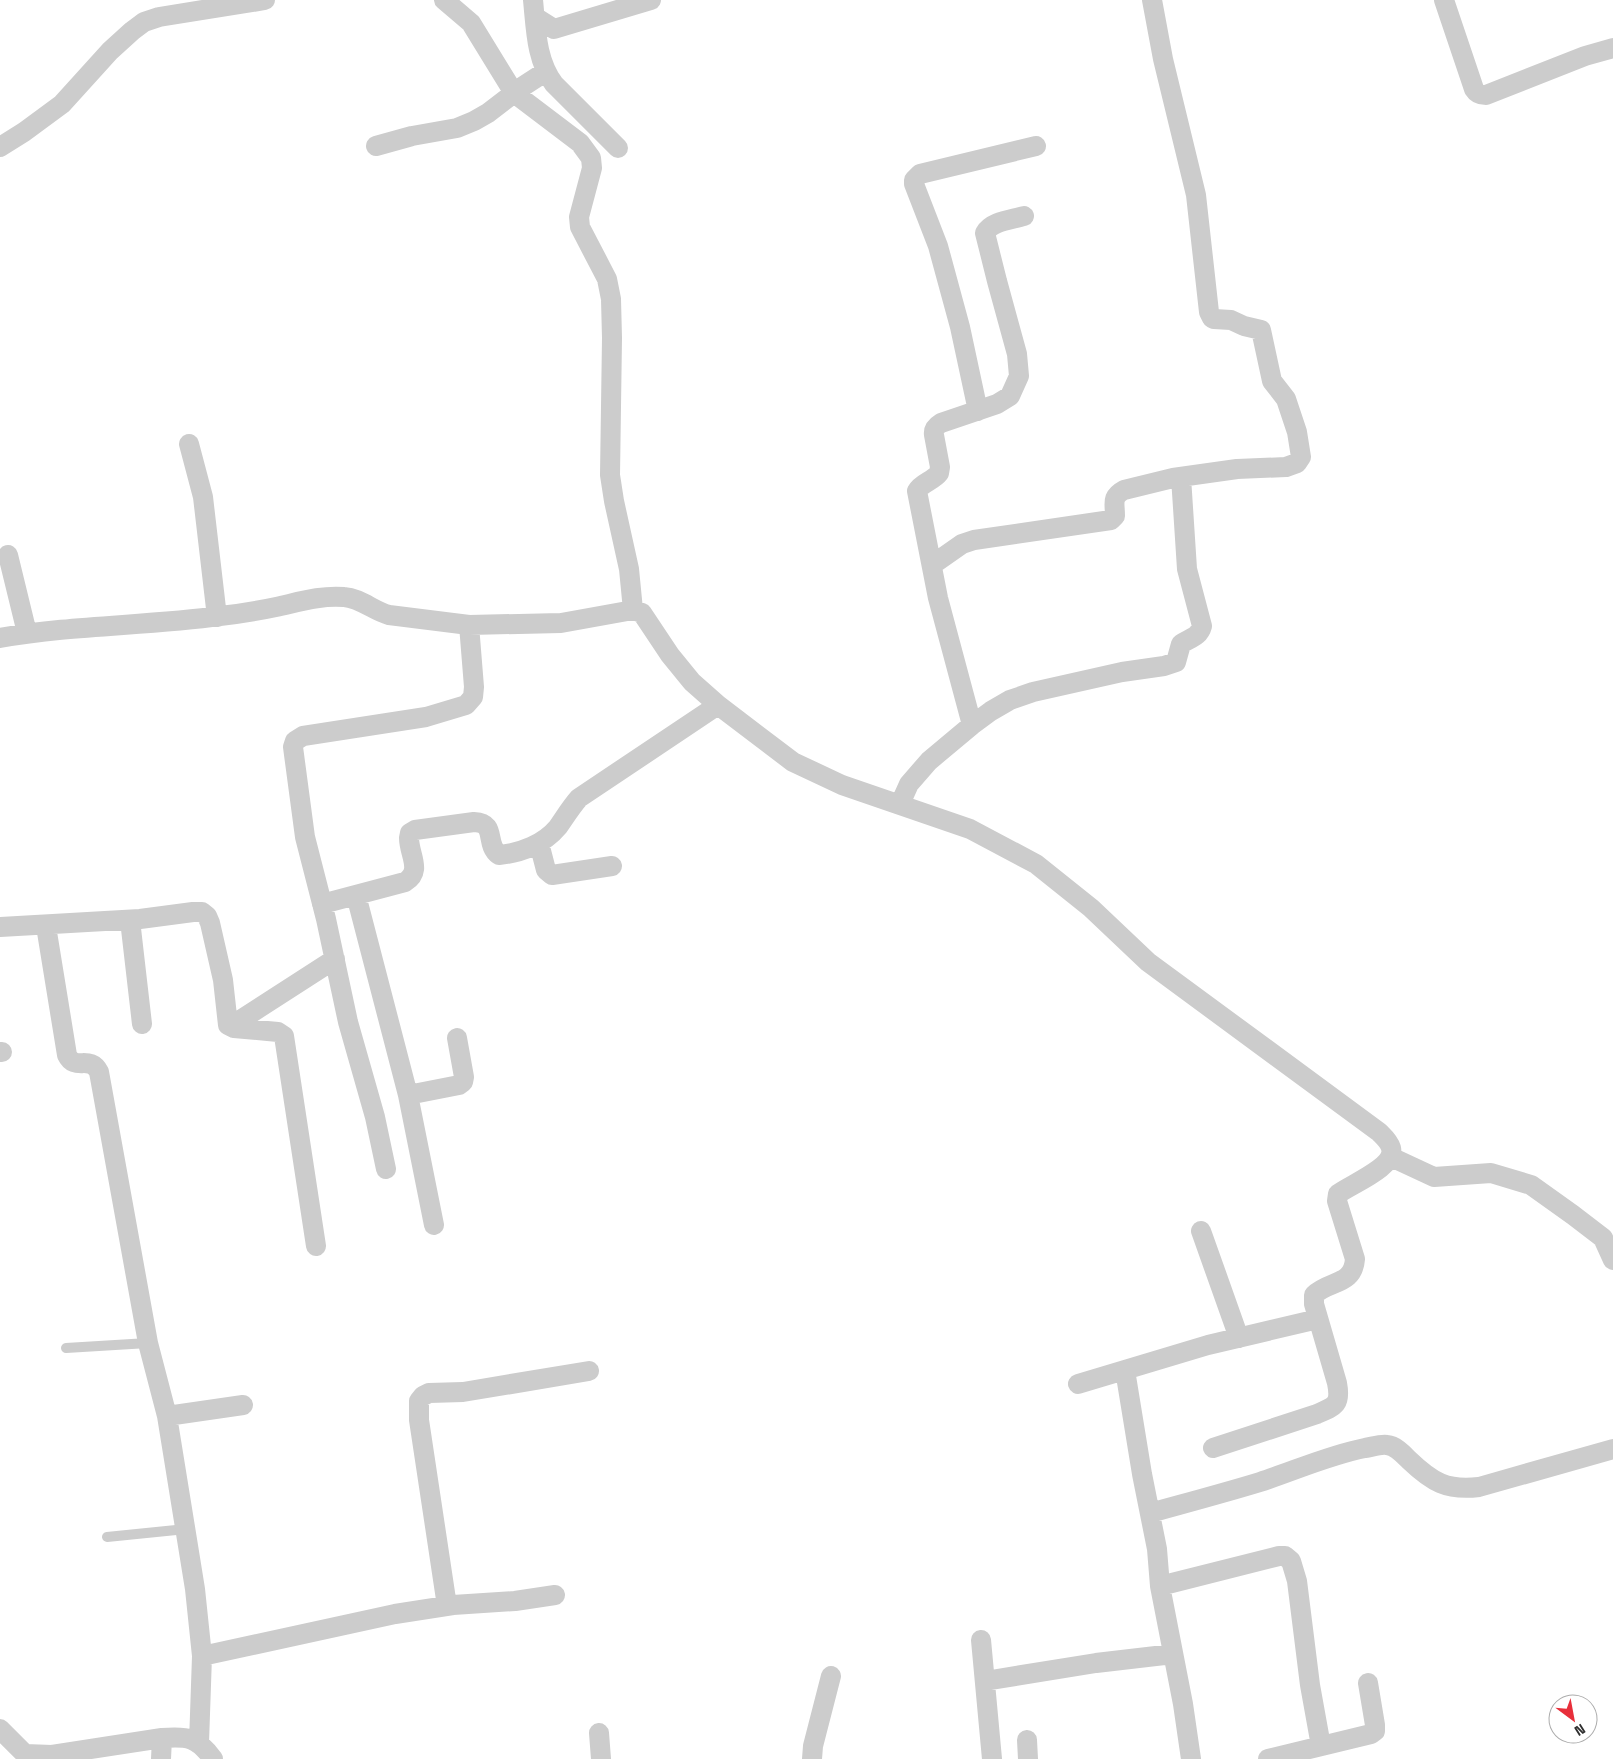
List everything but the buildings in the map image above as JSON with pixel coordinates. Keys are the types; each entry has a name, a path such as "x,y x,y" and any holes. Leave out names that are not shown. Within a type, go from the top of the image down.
{"street":[{"path":"0,147 62,104 110,51 144,22 159,17 265,0"},
{"path":"444,0 470,23 514,94 580,143 591,158 592,168 579,217 580,227 607,279 611,299 610,475 629,569 633,610"},
{"path":"534,9 554,29 651,0"},
{"path":"932,565 962,544 974,540 1111,520 1115,516 1114,499 1117,494 1124,490 1181,477 1237,469 1286,467 1297,463 1301,457 1301,449 1292,414 1286,399 1272,381 1261,330 1244,326 1231,320 1214,319 1208,312 1196,195 1163,59 1152,0"},
{"path":"1444,0 1474,89 1481,95 1486,95 1585,56 1613,48"},
{"path":"534,9 540,57 545,72 554,84 618,148"},
{"path":"376,146 412,136 457,128 474,121 545,72"},
{"path":"978,411 960,327 938,246 914,180 920,174 1036,146"},
{"path":"972,725 938,598 917,491 919,486 930,481 939,473 940,467 934,430 941,423 997,404 1010,396 1020,376 1017,354 985,233 988,228 995,224 1024,216"},
{"path":"189,444 203,497 216,616"},
{"path":"900,804 909,784 929,761 972,725 1010,700 1033,692 1176,662 1181,644 1200,632 1202,626 1187,569 1181,477"},
{"path":"8,555 27,633"},
{"path":"0,638 53,630 172,622 252,612 321,597 345,597 357,600 377,612 389,615 468,625 561,623 633,610 642,613 670,655 692,682 793,762 842,785 970,829 1036,864 1091,908 1148,962 1379,1132 1388,1141 1392,1150 1391,1157 1384,1167 1338,1194 1337,1201 1355,1259 1354,1269 1349,1277 1321,1288 1314,1295 1314,1304 1337,1383 1338,1402 1332,1408 1317,1414 1213,1448"},
{"path":"386,1169 348,1022 335,959 305,838 293,754 295,741 303,736 426,717 466,704 473,697 474,687 468,625"},
{"path":"322,904 410,879 415,869 409,838 410,833 415,830 482,822 486,825 495,852 499,855 539,843 551,835 579,798 718,704"},
{"path":"539,843 546,870 552,876 612,866"},
{"path":"356,895 408,1096 434,1225"},
{"path":"0,928 130,920 193,912 202,912 207,916 223,980 230,1027 278,1032 284,1036 316,1246"},
{"path":"130,920 142,1024"},
{"path":"46,926 66,1055 74,1063 89,1063 96,1066 99,1072 148,1343 167,1416 195,1589 202,1656 199,1743"},
{"path":"234,1028 242,1019 335,959"},
{"path":"408,1096 459,1085 463,1082 464,1076 457,1038"},
{"path":"1391,1157 1434,1178 1491,1173 1531,1185 1603,1238 1613,1260"},
{"path":"1202,1231 1239,1338"},
{"path":"1078,1384 1208,1345 1318,1318"},
{"path":"1125,1370 1157,1548 1160,1586 1183,1704 1191,1759"},
{"path":"447,1606 419,1420 419,1401 429,1393 463,1392 589,1371"},
{"path":"167,1416 243,1405"},
{"path":"1150,1513 1258,1482 1352,1451 1375,1446 1388,1445 1398,1449 1424,1473 1439,1483 1465,1489 1480,1487 1613,1448"},
{"path":"1160,1586 1280,1556 1285,1556 1291,1561 1297,1581 1310,1685 1321,1746"},
{"path":"202,1656 394,1614 447,1606 515,1601 555,1595"},
{"path":"981,1640 992,1759"},
{"path":"985,1681 1096,1663 1173,1654"},
{"path":"812,1759 813,1746 831,1676"},
{"path":"1268,1759 1365,1736 1375,1731 1368,1683"},
{"path":"0,1729 24,1756 184,1736 199,1743 213,1759"},
{"path":"599,1733 601,1759"},
{"path":"161,1759 162,1738"}],"lane":[{"path":"66,1348 148,1343"},
{"path":"107,1537 186,1529"}]}
